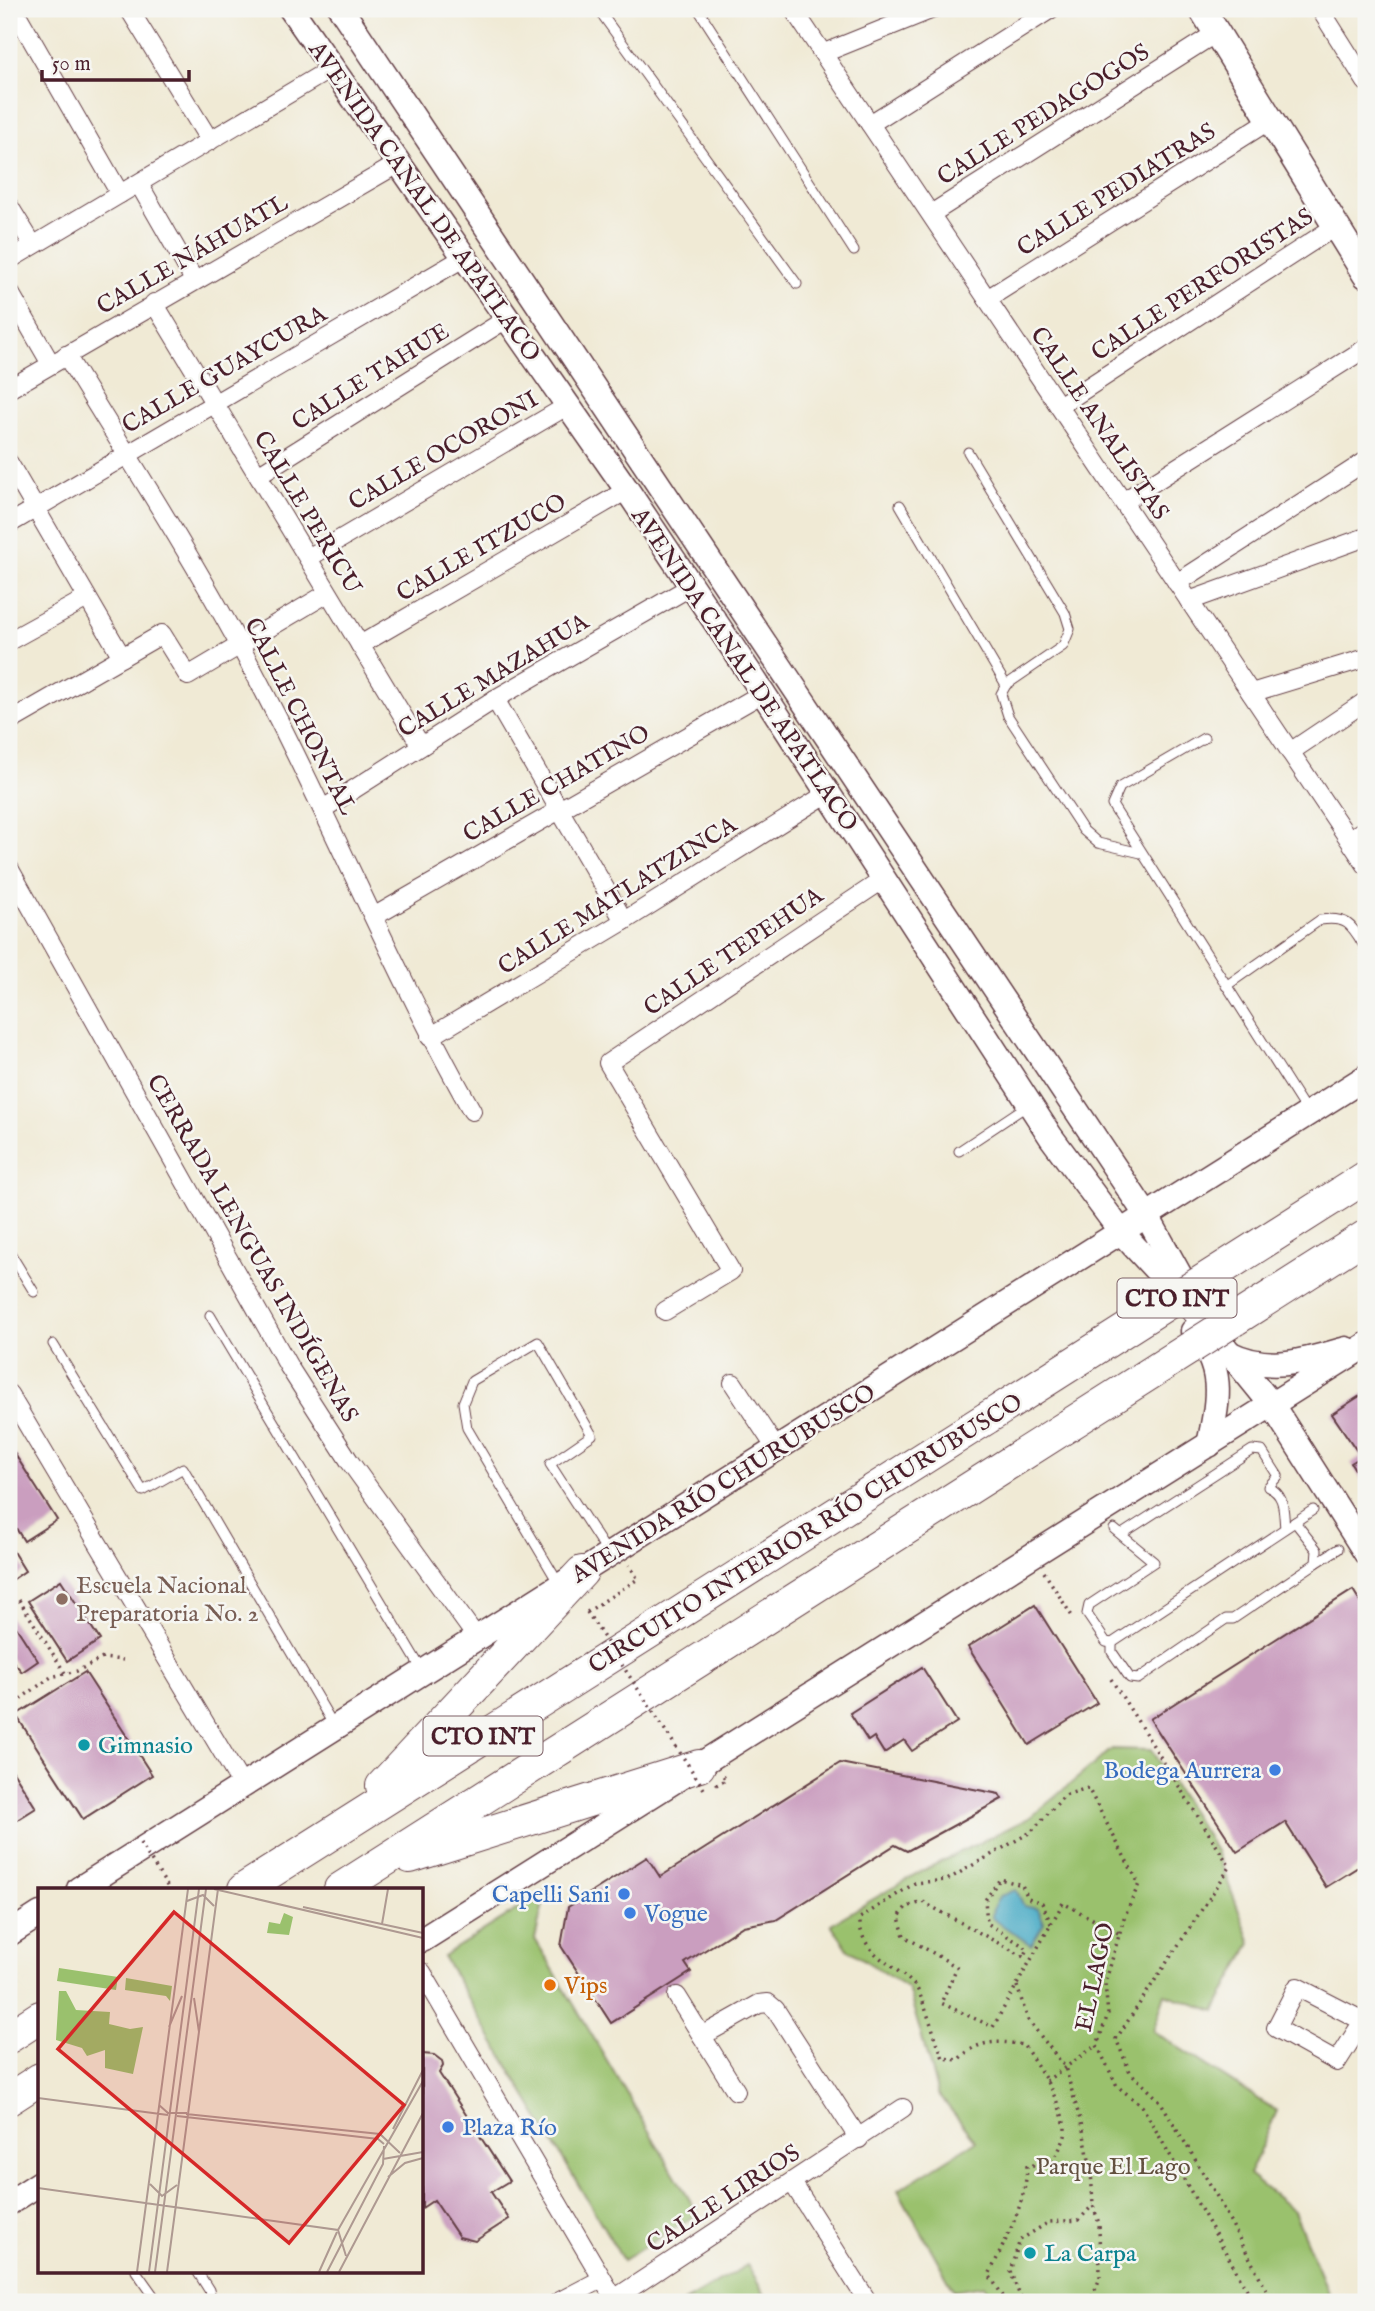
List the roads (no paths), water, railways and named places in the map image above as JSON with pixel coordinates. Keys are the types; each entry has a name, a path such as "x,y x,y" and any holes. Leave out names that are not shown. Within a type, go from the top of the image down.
{"highway":[{"name":"CIRCUITO INTERIOR RÍO CHURUBUSCO","path":"246,1888 1366,1177"},
{"name":"CIRCUITO INTERIOR RÍO CHURUBUSCO","path":"342,1888 1366,1236"},
{"path":"341,1826 393,1775 571,1579"},
{"path":"372,1869 703,1779"},
{"path":"9,2038 38,2018"},
{"path":"9,2099 38,2080"}],"main road":[{"path":"1202,9 1366,275"}],"street":[{"path":"12,9 120,194"},
{"path":"129,9 210,141"},
{"name":"AVENIDA CANAL DE APATLACO","path":"291,9 401,162 567,407 627,490 763,693 1117,1236 1206,1324 1272,1405 1366,1553"},
{"name":"AVENIDA CANAL DE APATLACO","path":"341,9 1147,1216 1206,1324"},
{"name":"CALLE ANALISTAS","path":"793,9 1366,865"},
{"path":"824,53 933,9"},
{"path":"870,124 1051,9"},
{"path":"1320,9 1366,82"},
{"name":"CALLE PEDAGOGOS","path":"931,214 1216,33"},
{"path":"9,260 332,68"},
{"name":"CALLE PEDIATRAS","path":"988,299 1270,120"},
{"name":"CALLE NÁHUATL","path":"9,389 401,162"},
{"path":"139,184 194,280"},
{"path":"433,210 465,191"},
{"path":"9,205 33,245"},
{"name":"CALLE PERFORISTAS","path":"1059,406 1336,226"},
{"name":"CALLE GUAYCURA","path":"9,524 465,257"},
{"name":"CALLE CHONTAL","path":"9,291 127,455 240,646 375,916 430,1037 472,1111"},
{"name":"CALLE PERICU","path":"154,303 421,746"},
{"name":"CALLE TAHUE","path":"258,475 508,318"},
{"path":"1124,501 1366,348"},
{"name":"CALLE OCORONI","path":"307,558 567,407"},
{"path":"1177,583 1366,461"},
{"path":"9,463 33,510 122,657"},
{"name":"CALLE ITZUCO","path":"360,645 627,490"},
{"path":"1189,601 1366,537"},
{"name":"CALLE MAZAHUA","path":"323,809 495,699 690,587"},
{"path":"9,722 162,634 188,676 328,593"},
{"path":"9,640 87,598"},
{"path":"1251,694 1366,658"},
{"name":"CALLE CHATINO","path":"375,916 763,693"},
{"path":"495,699 624,921"},
{"path":"1290,752 1366,701"},
{"name":"CALLE MATLATZINCA","path":"430,1037 624,921 828,793"},
{"path":"1349,839 1366,829"},
{"name":"CERRADA LENGUAS INDÍGENAS","path":"9,868 289,1367 350,1462 477,1638"},
{"name":"CALLE TEPEHUA","path":"665,1311 731,1271 608,1063 884,879"},
{"name":"AVENIDA RÍO CHURUBUSCO","path":"81,1888 1366,1077"},
{"path":"1117,1236 1209,1353 1218,1392 1209,1446"},
{"path":"1228,1352 1255,1363 1284,1365 1366,1344"},
{"path":"424,1939 703,1779 1034,1555 1366,1344"},
{"path":"733,1383 777,1450"},
{"path":"9,1394 242,1785"},
{"path":"9,1934 38,1915"},
{"path":"424,1975 615,2300"},
{"path":"1297,1987 1365,2019 1338,2062 1276,2028 1297,1987"},
{"path":"677,1996 736,2091"},
{"path":"702,2036 759,2004 768,2003 775,2008 859,2138"},
{"name":"CALLE LIRIOS","path":"615,2300 903,2108"},
{"path":"792,2182 868,2302"},
{"path":"9,2203 38,2184"},
{"path":"558,2302 602,2279"}],"lane":[{"path":"598,9 797,285"},
{"path":"698,9 854,251"},
{"path":"968,452 1065,613 1070,629 1063,646 1006,685 1002,694 1008,716 1083,830 1098,843 1141,853"},
{"path":"900,505 1006,685"},
{"path":"1204,738 1120,787 1112,805 1308,1114"},
{"path":"1226,986 1320,920 1338,918 1351,926 1366,949"},
{"path":"959,1151 1030,1104"},
{"path":"9,1251 34,1292"},
{"path":"210,1314 423,1672"},
{"path":"571,1579 467,1428 463,1403 472,1381 538,1342 592,1435 550,1464 614,1552"},
{"path":"53,1344 143,1491 183,1468 335,1727"},
{"path":"1285,1528 1283,1499 1278,1492 1268,1488 1278,1476 1262,1451 1252,1450 1118,1532 1154,1562 1089,1605 1087,1614 1105,1642 1112,1643 1313,1510"},
{"path":"1296,1522 1317,1550 1316,1563"},
{"path":"1112,1643 1112,1652 1130,1678 1138,1679 1226,1619 1233,1619 1338,1549"},
{"path":"137,2272 158,2302"},
{"path":"198,2272 209,2290 212,2302"}],"water":[{"path":"1016,1890 1024,1906 1038,1909 1044,1923 1031,1945 992,1918 998,1899"}],"place":[{"name":"Escuela Nacional Preparatoria No. 2","path":"62,1599"},
{"name":"Gimnasio","path":"84,1745"},
{"name":"Bodega Aurrera","path":"1275,1770"},
{"name":"Capelli Sani","path":"624,1894"},
{"name":"Vogue","path":"630,1913"},
{"name":"Vips","path":"550,1985"},
{"name":"Plaza Río","path":"448,2127"},
{"name":"La Carpa","path":"1030,2253"}],"park label":[{"name":"Parque El Lago","path":"1113,2166"}]}
